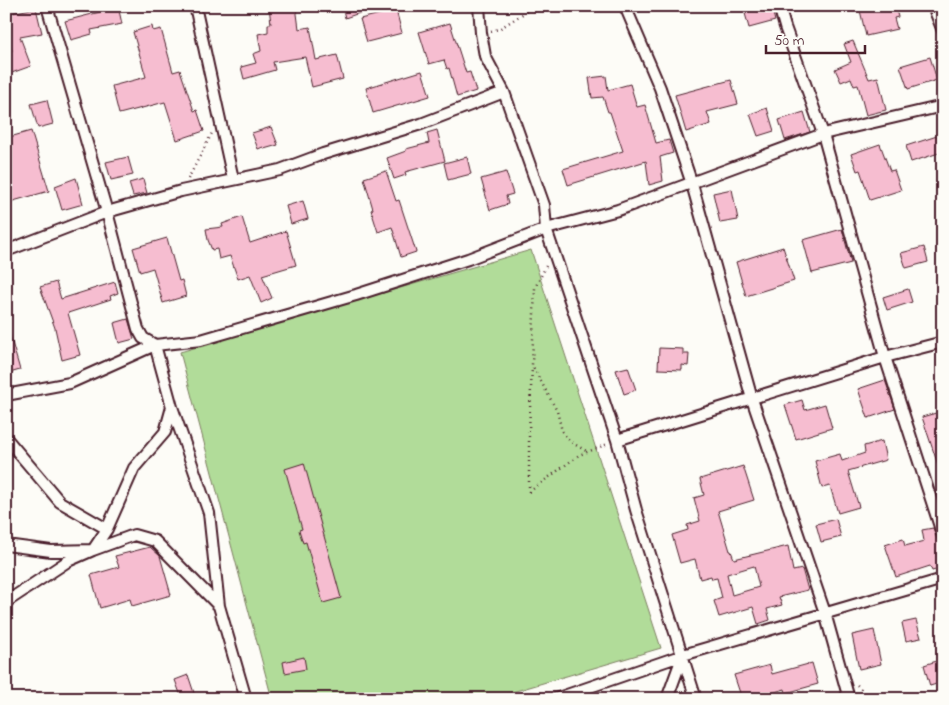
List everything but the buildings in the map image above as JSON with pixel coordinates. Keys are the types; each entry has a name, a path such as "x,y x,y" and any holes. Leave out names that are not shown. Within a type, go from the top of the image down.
{"street":[{"path":"47,6 107,212 138,329 143,338 155,345 172,407 209,513 219,606 246,699"},
{"path":"195,6 233,179"},
{"path":"479,6 485,56 504,92 544,205 546,229 617,440 636,510 696,699"},
{"path":"625,6 660,88 692,184 752,399 825,613 849,699"},
{"path":"779,6 784,28 823,134 885,357 943,536"},
{"path":"933,6 943,31"},
{"path":"6,251 107,212 182,191 280,170 323,154 421,124 504,92"},
{"path":"6,395 70,383 155,345 201,340 356,295 468,259 546,229 618,210 823,134 943,106"},
{"path":"617,440 885,357 943,342"},
{"path":"94,550 107,529 134,468 165,432 172,407"},
{"path":"6,438 60,502 107,529"},
{"path":"6,602 68,561 134,535 155,541 219,606"},
{"path":"6,545 51,551 94,550"},
{"path":"555,699 683,655 943,579"},
{"path":"667,699 683,655"}],"path":[{"path":"481,33 499,29 535,6"},
{"path":"182,191 220,119"},
{"path":"554,252 535,288 529,430 529,492 579,455 617,440"},
{"path":"532,365 557,411 562,431 569,441 588,452"}],"green space":[{"path":"531,250 661,648 489,699 272,699 180,352"}]}
